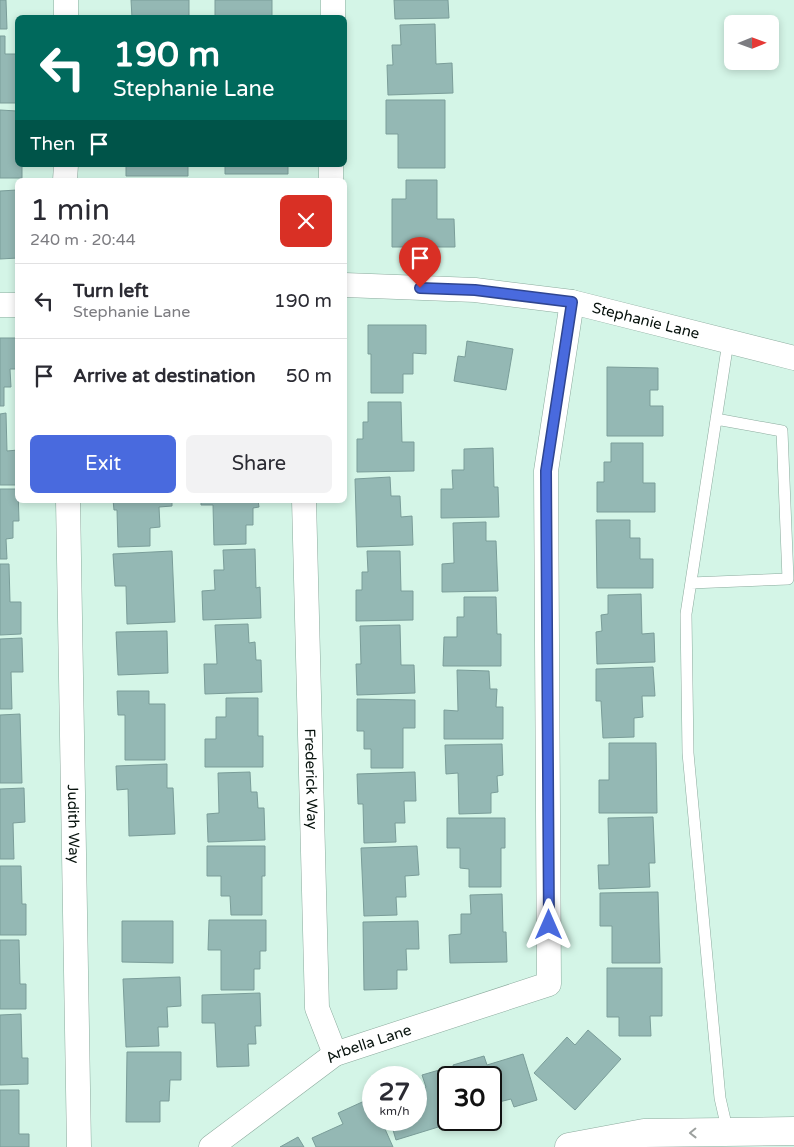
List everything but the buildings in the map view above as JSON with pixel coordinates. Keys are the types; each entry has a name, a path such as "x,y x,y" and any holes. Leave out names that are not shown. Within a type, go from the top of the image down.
{"street":[{"path":"66,0 66,15"},
{"path":"333,0 333,15"},
{"name":"Stephanie Lane","path":"347,285 475,290 572,302 794,358"},
{"name":"Arbella Lane","path":"211,1147 335,1054 549,984 546,471 572,302"},
{"path":"0,306 15,305"},
{"name":"Judith Way","path":"68,503 79,1147"},
{"name":"Frederick Way","path":"304,503 317,1008 335,1054"},
{"path":"569,1147 644,1133 728,1140 794,1131"}],"lane":[{"path":"728,342 686,614 688,753 720,1098 728,1140"},
{"path":"691,584 788,579 782,431 716,419"}],"route":[{"path":"420,288 475,290 572,302 546,471 549,925"}]}
